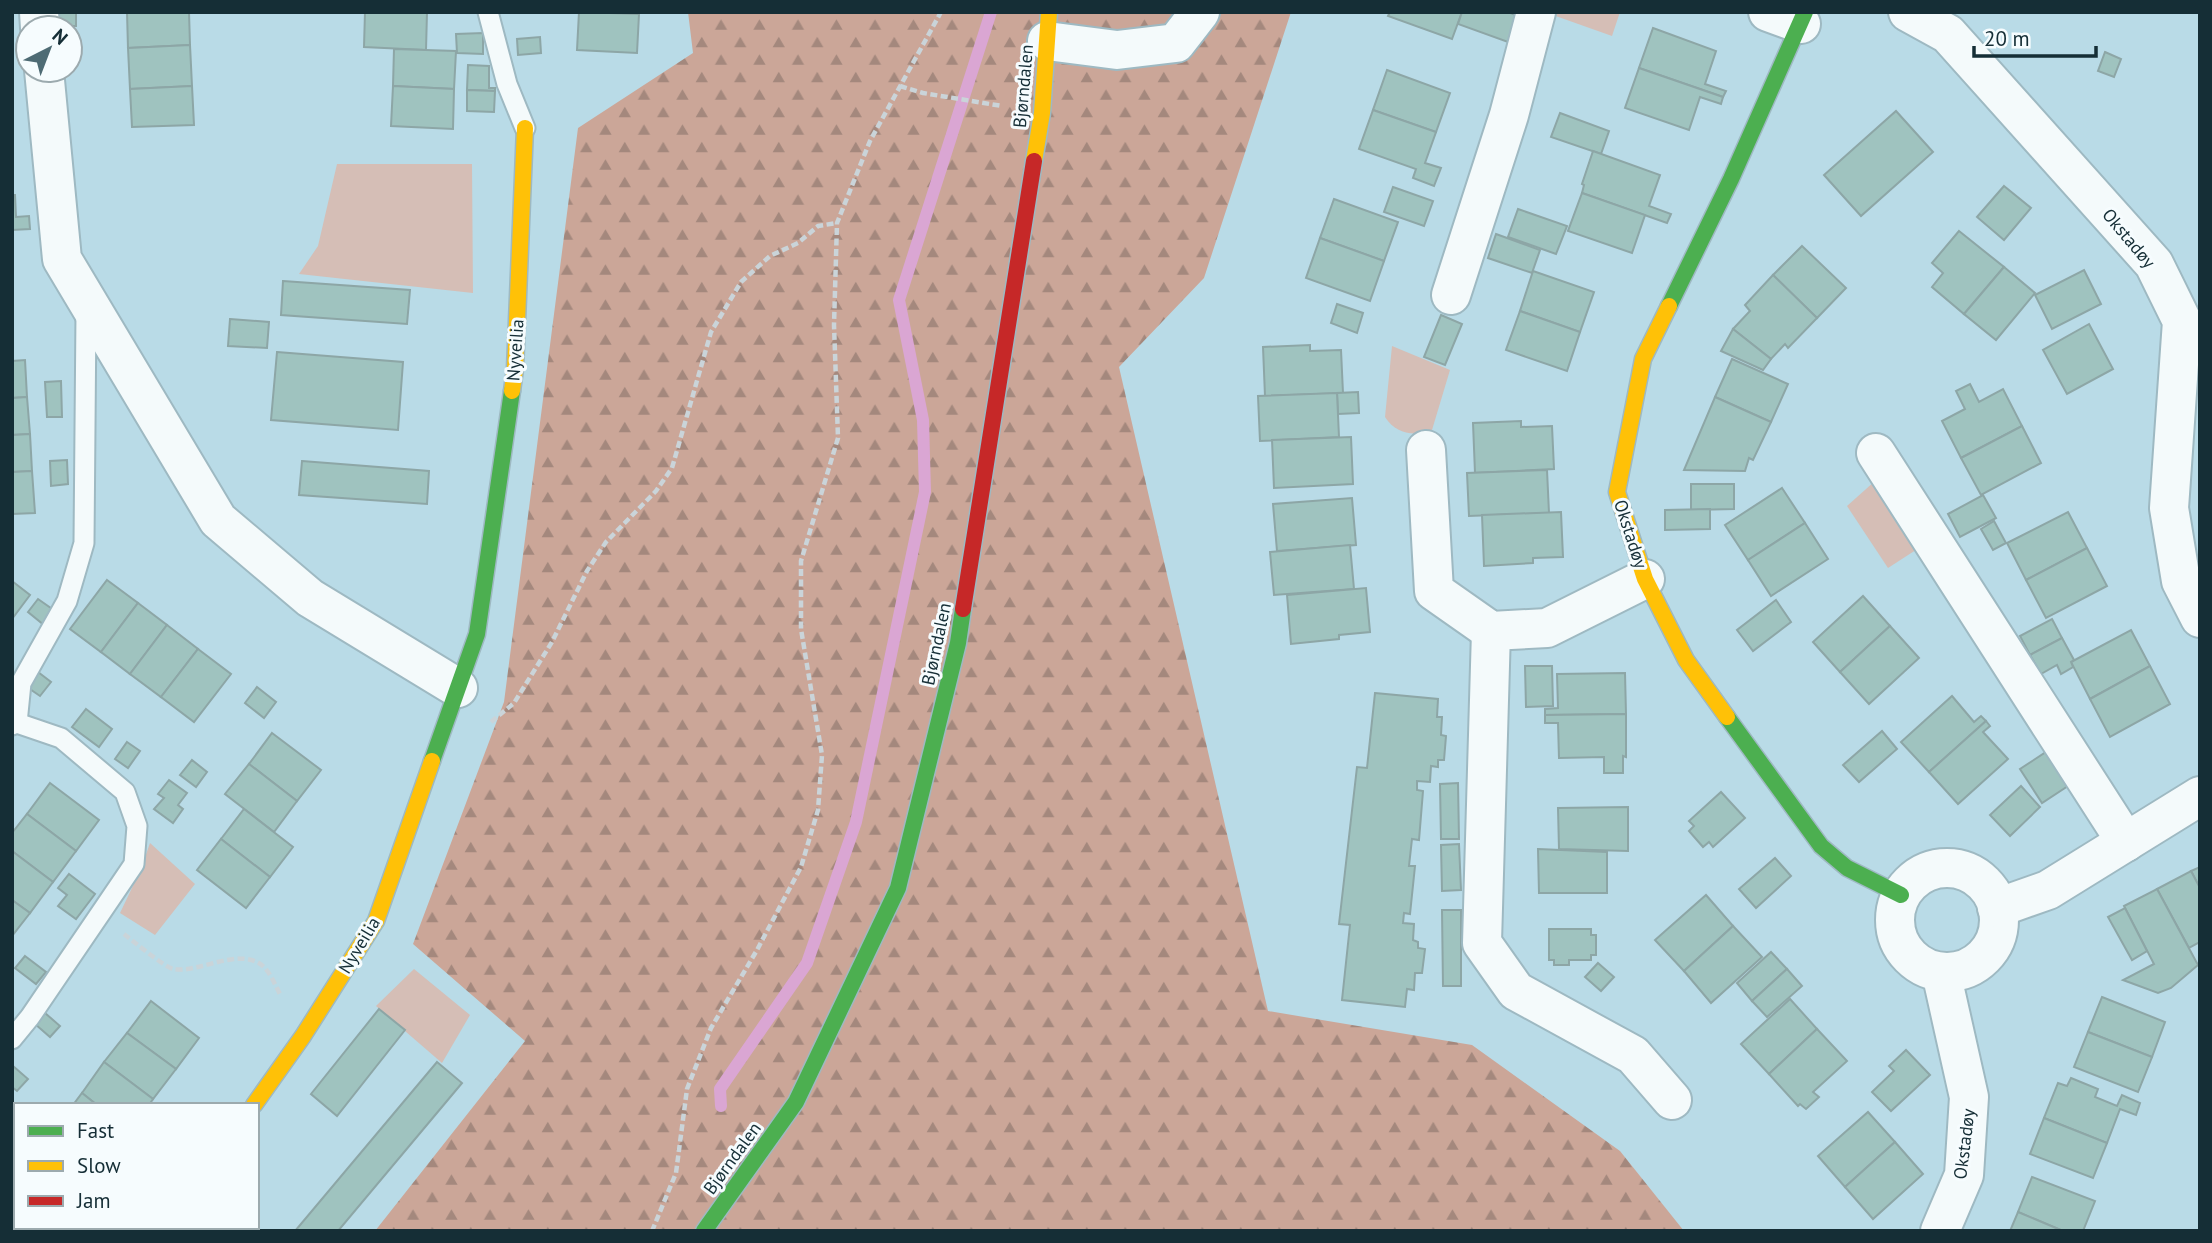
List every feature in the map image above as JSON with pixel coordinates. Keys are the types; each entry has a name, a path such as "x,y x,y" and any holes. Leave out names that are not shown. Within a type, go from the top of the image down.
{"street":[{"path":"1048,26 1117,50 1176,43 1200,12"},
{"path":"1451,295 1509,115 1536,12"},
{"name":"Okstadøy","path":"1908,12 1948,34 2154,264 2191,319 2169,509 2181,581 2200,618"},
{"name":"Okstadøy","path":"1791,16 1731,179 1643,359 1617,492 1645,579 1686,660 1821,846 1847,868 1901,895"},
{"name":"Bjørndalen","path":"704,1231 796,1102 898,888 958,643 1042,113 1048,26"},
{"path":"45,84 62,258 218,520 310,598 458,688"},
{"name":"Nyveilia","path":"255,1103 303,1036 376,921 477,634 515,369 525,128"},
{"path":"1426,450 1434,591 1491,631 1482,943 1516,991 1633,1055 1672,1100"},
{"path":"1876,453 2126,842"},
{"name":"Okstadøy","path":"1491,631 1547,628 1645,579"},
{"path":"1997,908 2048,890 2200,796"},
{"path":"1942,868 1966,872 1986,886 1997,908 1998,928 1992,946 1979,962 1961,971 1941,972 1922,966 1906,953 1896,934 1895,914 1901,895 1918,876 1942,868"},
{"name":"Okstadøy","path":"1940,1231 1964,1175 1969,1097 1941,972"}],"lane":[{"name":"Nyveilia","path":"488,12 507,83 525,128"},
{"path":"12,1039 30,1017 134,864 137,826 125,792 61,738 14,724 21,682 67,601 84,543 86,298"}],"path":[{"path":"652,1231 676,1172 687,1089 711,1028 801,867 818,810 822,755 801,629 801,561 838,438 834,325 837,223 870,141 941,12"},
{"path":"900,86 923,93 998,106"},
{"path":"489,724 514,703 552,642 587,571 606,541 656,491 672,468 712,332 741,282 770,256 798,243 818,226 837,223"},
{"path":"99,913 172,969 228,959 248,960 264,966 303,1036"}],"shaded area":[{"path":"1620,12 1612,36 1550,14"},
{"path":"337,164 472,164 473,293 299,274 318,246"},
{"path":"1392,346 1450,370 1432,430 1406,432 1394,427 1385,417"},
{"path":"1875,481 1922,546 1888,568 1847,506"},
{"path":"150,843 195,884 155,935 120,913"},
{"path":"414,969 470,1015 442,1063 376,1006"}],"green space":[{"path":"688,12 1291,12 1204,278 1119,367 1268,1011 1472,1045 1620,1151 1684,1231 375,1231 525,1041 413,944 504,702 578,128 693,53"}],"building":[{"path":"57,12 76,12 76,14"},
{"path":"127,12 189,12 190,45 128,48"},
{"path":"365,12 427,12 426,50 364,47"},
{"path":"579,12 639,14 637,53 577,50"},
{"path":"1390,12 1462,12 1452,39 1388,16"},
{"path":"1462,12 1508,12 1518,16 1508,42 1458,24"},
{"path":"1653,28 1716,51 1705,84 1726,91 1723,97 1639,68"},
{"path":"483,33 483,54 457,53 456,34"},
{"path":"540,37 541,53 518,55 517,39"},
{"path":"190,45 192,86 130,89 128,48"},
{"path":"394,49 456,51 454,89 393,86"},
{"path":"2105,52 2121,59 2114,77 2098,71"},
{"path":"468,65 489,66 489,88 495,88 495,91 467,90"},
{"path":"1639,68 1723,97 1721,104 1700,97 1689,130 1625,108"},
{"path":"1387,70 1450,93 1436,132 1373,110"},
{"path":"192,86 194,125 132,127 130,89"},
{"path":"393,86 454,89 453,129 391,126"},
{"path":"467,90 495,91 494,112 467,111"},
{"path":"1373,110 1436,132 1425,163 1441,168 1434,186 1413,178 1416,169 1359,149"},
{"path":"1896,111 1933,152 1861,216 1824,175"},
{"path":"1560,113 1609,131 1601,154 1551,137"},
{"path":"1593,151 1660,175 1649,206 1671,214 1667,223 1582,193 1582,184"},
{"path":"2004,186 2031,208 2004,240 1977,217"},
{"path":"1393,187 1433,201 1424,226 1384,212"},
{"path":"1582,193 1645,215 1632,253 1568,231"},
{"path":"12,195 15,195 16,217 29,216 30,229 12,230"},
{"path":"1334,199 1398,222 1384,261 1320,238"},
{"path":"1518,209 1567,226 1556,254 1508,237"},
{"path":"1959,231 2004,267 1964,314 1932,287 1943,273 1932,263"},
{"path":"1496,234 1540,250 1532,273 1488,258"},
{"path":"1320,238 1384,261 1370,301 1306,278"},
{"path":"1802,246 1846,288 1817,318 1773,275"},
{"path":"2004,267 2035,293 1996,340 1964,314"},
{"path":"2084,270 2101,304 2052,329 2035,295"},
{"path":"1533,271 1594,292 1580,332 1520,311"},
{"path":"1773,275 1817,318 1788,348 1785,344 1771,359 1733,329 1750,311 1745,305"},
{"path":"283,281 410,290 407,324 281,315"},
{"path":"1337,304 1363,313 1357,333 1331,323"},
{"path":"1520,311 1580,332 1567,371 1506,350"},
{"path":"1441,315 1462,324 1445,365 1424,357"},
{"path":"230,319 269,322 267,348 228,346"},
{"path":"2089,324 2113,369 2067,394 2043,350"},
{"path":"1733,329 1771,359 1763,370 1721,351"},
{"path":"1310,345 1310,351 1341,350 1343,393 1265,396 1263,347"},
{"path":"277,352 403,362 398,430 271,420"},
{"path":"1732,359 1788,384 1771,422 1715,397"},
{"path":"25,360 27,397 12,398 12,361"},
{"path":"61,381 62,417 47,417 45,382"},
{"path":"1970,384 1979,402 2003,389 2022,426 1961,458 1942,421 1965,409 1956,391"},
{"path":"1358,392 1359,413 1338,414 1337,393"},
{"path":"1337,393 1339,437 1260,441 1258,396"},
{"path":"27,397 30,434 12,435 12,398"},
{"path":"1715,397 1771,422 1753,460 1749,458 1745,471 1684,470"},
{"path":"1521,421 1521,427 1552,426 1554,469 1475,473 1473,423"},
{"path":"2022,426 2041,463 1981,495 1961,458"},
{"path":"30,434 32,471 12,472 12,435"},
{"path":"1351,437 1353,484 1274,488 1272,440"},
{"path":"67,460 68,484 51,486 50,461"},
{"path":"302,461 429,471 427,504 299,495"},
{"path":"1547,470 1549,513 1469,516 1467,473"},
{"path":"32,471 35,513 12,514 12,472"},
{"path":"1691,484 1734,484 1734,509 1691,510"},
{"path":"1782,488 1805,523 1748,560 1725,525"},
{"path":"1983,495 1996,518 1960,537 1948,514"},
{"path":"1352,498 1356,545 1277,551 1273,504"},
{"path":"1710,509 1710,529 1665,530 1665,510"},
{"path":"1561,512 1563,557 1533,558 1533,563 1484,566 1482,515"},
{"path":"2068,512 2087,548 2026,580 2007,543"},
{"path":"1994,521 2006,543 1993,550 1981,529"},
{"path":"1805,523 1828,559 1771,596 1748,560"},
{"path":"1350,545 1354,589 1274,595 1270,552"},
{"path":"2087,548 2107,586 2046,618 2026,580"},
{"path":"107,580 138,603 101,652 70,629"},
{"path":"12,581 30,595 12,619"},
{"path":"1366,588 1370,632 1339,635 1339,639 1291,644 1287,595"},
{"path":"1863,596 1890,626 1840,672 1813,642"},
{"path":"38,599 55,611 44,625 28,612"},
{"path":"1776,600 1791,622 1753,651 1737,630"},
{"path":"138,603 167,625 130,674 101,652"},
{"path":"2052,619 2062,638 2030,655 2020,636"},
{"path":"167,625 198,649 161,697 130,674"},
{"path":"1890,626 1919,658 1869,704 1840,672"},
{"path":"2131,630 2150,666 2090,699 2071,662"},
{"path":"2062,638 2074,660 2071,662 2073,667 2061,674 2057,665 2041,674 2030,655"},
{"path":"198,649 231,674 194,722 161,697"},
{"path":"1525,666 1552,666 1553,706 1526,707"},
{"path":"2150,666 2170,704 2110,737 2090,699"},
{"path":"38,672 51,682 40,696 27,687"},
{"path":"1625,673 1626,714 1545,715 1545,709 1558,708 1557,674"},
{"path":"257,687 276,702 264,718 245,703"},
{"path":"1375,693 1438,699 1437,717 1442,717 1441,735 1446,736 1444,760 1438,760 1438,767 1431,766 1430,782 1417,781 1417,790 1423,791 1419,840 1412,839 1409,866 1415,866 1410,914 1404,913 1403,923 1414,924 1413,940 1418,942 1418,948 1425,949 1422,973 1415,973 1414,990 1407,989 1405,1007 1342,1000 1350,925 1339,924 1357,767 1367,768"},
{"path":"1952,696 1974,722 1981,716 1986,721 1929,772 1901,742"},
{"path":"86,709 112,729 99,747 72,727"},
{"path":"1626,714 1626,757 1623,756 1623,773 1604,773 1604,757 1559,758 1558,723 1545,723 1545,715"},
{"path":"1986,721 1990,726 1983,732 2008,759 1958,804 1929,772"},
{"path":"1882,731 1897,749 1859,782 1843,765"},
{"path":"272,733 321,770 297,801 249,764"},
{"path":"127,742 140,751 128,768 115,759"},
{"path":"2049,750 2071,784 2042,803 2020,769"},
{"path":"192,760 207,772 196,787 180,775"},
{"path":"249,764 297,801 274,832 225,794"},
{"path":"169,780 187,793 178,805 183,809 173,823 154,809 164,798 158,794"},
{"path":"50,783 99,820 76,851 27,814"},
{"path":"1458,783 1459,839 1441,839 1440,784"},
{"path":"2021,786 2040,807 2010,836 1990,815"},
{"path":"1721,792 1745,818 1713,847 1709,842 1703,847 1689,831 1694,826 1689,821"},
{"path":"1628,807 1628,851 1559,849 1558,808"},
{"path":"244,809 293,847 270,877 221,839"},
{"path":"27,814 76,851 53,882 12,851 12,833"},
{"path":"221,839 270,877 246,908 197,870"},
{"path":"1459,844 1461,890 1442,891 1441,845"},
{"path":"1538,849 1607,852 1607,893 1539,893"},
{"path":"12,851 53,882 30,913 12,900"},
{"path":"1775,858 1791,876 1756,908 1739,889"},
{"path":"2200,867 2200,888 2191,871"},
{"path":"2191,871 2200,888 2200,942 2189,948 2157,889"},
{"path":"69,874 95,894 76,919 58,906 67,895 58,888"},
{"path":"2157,889 2198,965 2171,988 2158,993 2123,980 2154,964 2124,906"},
{"path":"1706,895 1733,926 1684,971 1655,940"},
{"path":"12,900 30,913 12,936"},
{"path":"2125,908 2147,951 2132,960 2108,917"},
{"path":"1442,910 1461,910 1461,986 1443,986"},
{"path":"1733,926 1762,957 1711,1003 1684,971"},
{"path":"1549,929 1591,929 1591,935 1596,935 1596,955 1591,955 1591,960 1569,960 1569,965 1554,965 1554,960 1549,960"},
{"path":"1771,952 1787,969 1752,1001 1737,983"},
{"path":"25,956 46,972 36,984 15,968"},
{"path":"1598,963 1614,977 1601,991 1585,977"},
{"path":"1787,969 1802,986 1767,1017 1752,1001"},
{"path":"2102,997 2165,1022 2152,1057 2088,1032"},
{"path":"1790,999 1817,1029 1769,1074 1741,1044"},
{"path":"151,1001 199,1038 176,1069 127,1033"},
{"path":"379,1009 405,1030 337,1116 311,1094"},
{"path":"45,1013 60,1026 50,1037 35,1024"},
{"path":"1817,1029 1847,1061 1813,1092 1819,1097 1806,1109 1800,1104 1798,1106 1769,1074"},
{"path":"2088,1032 2152,1057 2138,1092 2074,1067"},
{"path":"127,1033 176,1069 153,1099 104,1062"},
{"path":"1906,1050 1930,1075 1891,1111 1872,1092 1894,1071 1889,1066"},
{"path":"104,1062 153,1099 150,1103 94,1103 82,1093"},
{"path":"437,1062 462,1083 338,1231 295,1231"},
{"path":"13,1066 28,1079 17,1091 12,1087"},
{"path":"2071,1078 2098,1089 2095,1097 2117,1106 2122,1095 2140,1103 2136,1115 2120,1109 2107,1143 2044,1118 2058,1083 2067,1086"},
{"path":"82,1093 94,1103 74,1103"},
{"path":"1868,1112 1895,1142 1845,1187 1818,1156"},
{"path":"2044,1118 2107,1143 2093,1178 2030,1154"},
{"path":"1895,1142 1923,1174 1873,1219 1845,1187"},
{"path":"2032,1177 2095,1201 2083,1231 2063,1231 2018,1212"},
{"path":"12,1183 14,1229 48,1229 12,1231"},
{"path":"2018,1212 2063,1231 2010,1231"}],"waterway":[{"path":"721,1106 720,1089 807,963 856,822 925,492 923,420 899,300 991,12"}],"traffic: fast":[{"path":"1669,306 1731,179 1805,12"},
{"path":"432,761 477,634 512,391"},
{"path":"704,1231 796,1102 898,888 958,643 963,609"},
{"path":"1727,717 1821,846 1847,868 1901,895"}],"traffic: slow":[{"path":"1034,161 1042,113 1049,12"},
{"path":"512,391 525,128"},
{"path":"1669,306 1643,359 1617,492 1645,579 1686,660 1727,717"},
{"path":"255,1103 303,1036 376,921 432,761"}],"traffic: jam":[{"path":"963,609 1034,161"}]}
